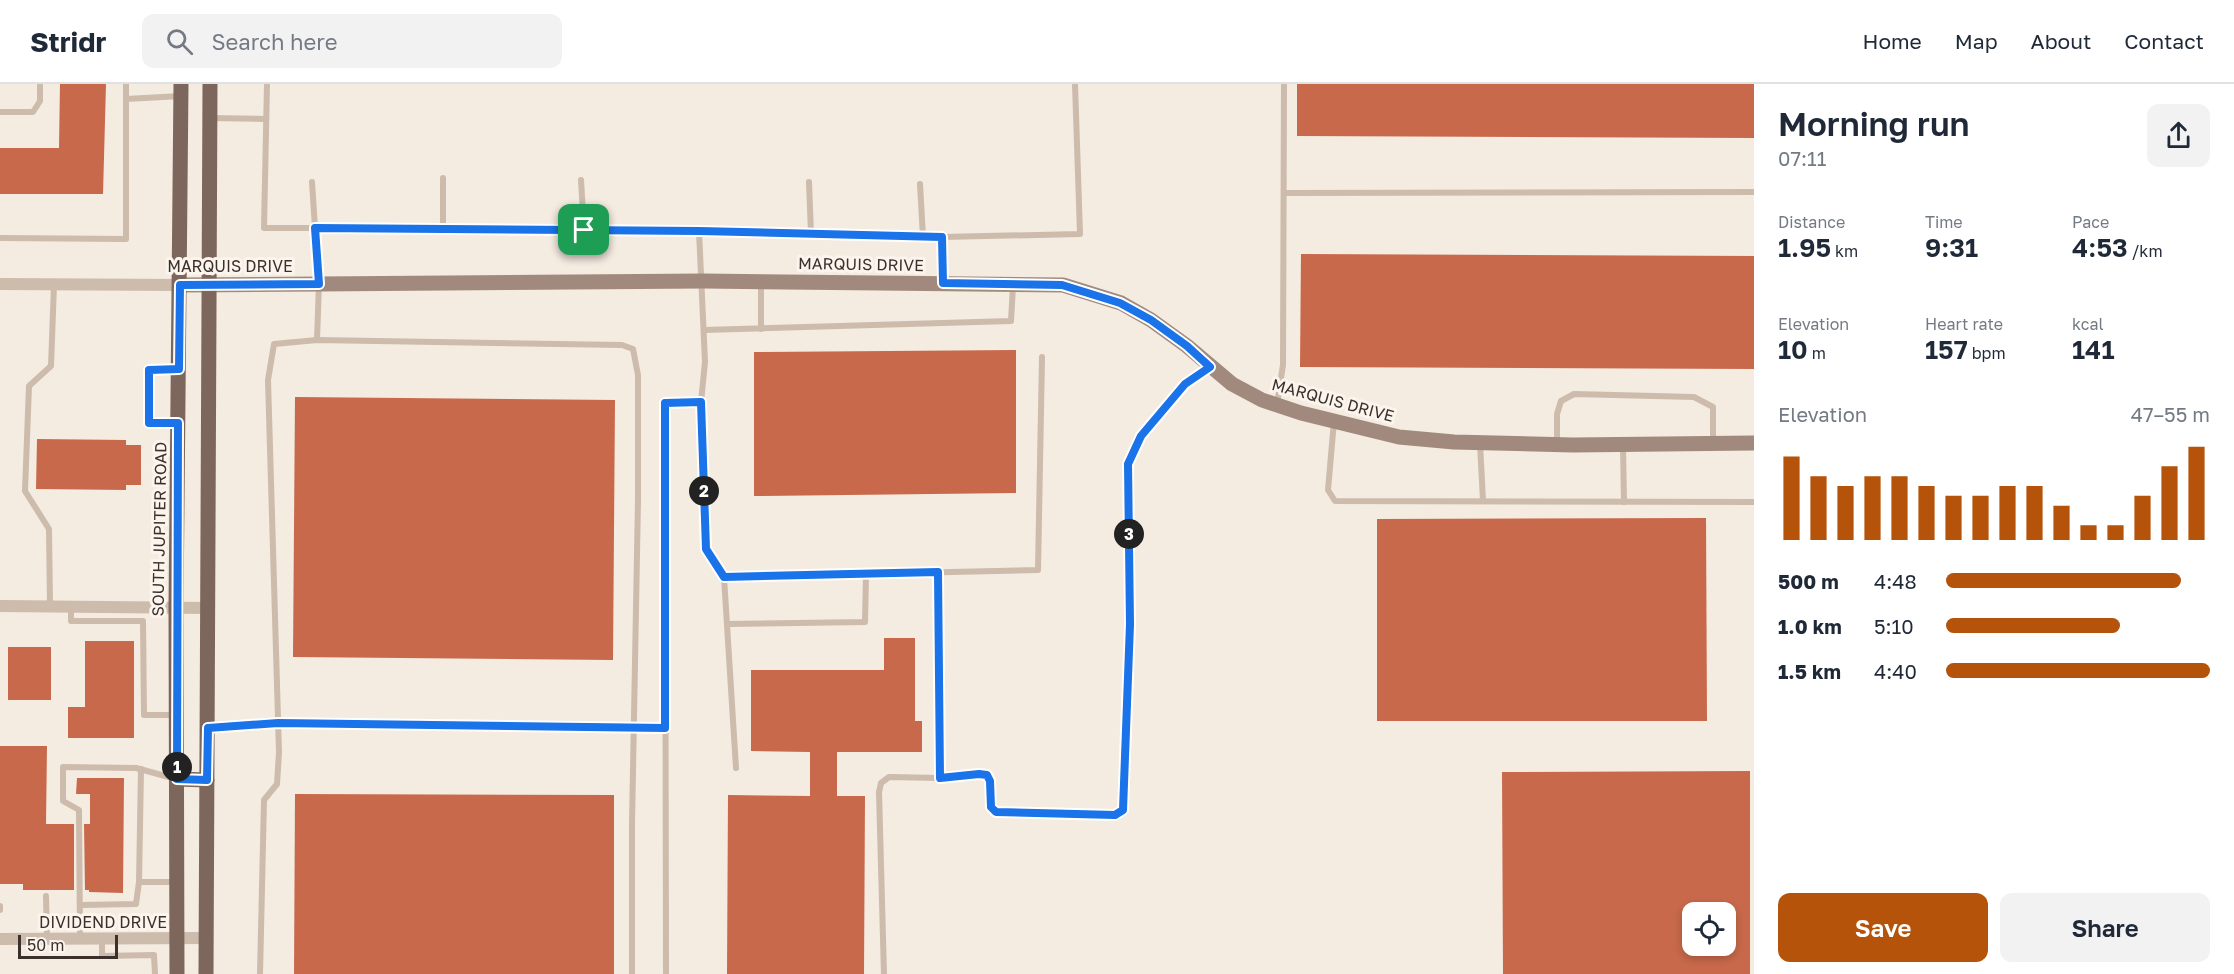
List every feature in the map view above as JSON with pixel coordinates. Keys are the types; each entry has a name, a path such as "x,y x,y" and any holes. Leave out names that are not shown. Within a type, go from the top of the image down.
{"main road":[{"path":"206,974 210,84"},
{"name":"SOUTH JUPITER ROAD","path":"177,974 176,607 181,90"},
{"path":"177,779 207,780"}],"street":[{"name":"MARQUIS DRIVE","path":"0,284 180,285 703,280 1062,285 1120,303 1151,320 1187,346 1232,384 1262,400 1399,437 1480,443 1557,445 1754,443"},
{"path":"0,606 208,608"},
{"name":"DIVIDEND DRIVE","path":"0,939 206,938"}],"lane":[{"path":"0,112 33,112 40,101 40,84"},
{"path":"0,238 126,239 126,84"},
{"path":"267,84 264,228 699,231 923,237 1080,234 1075,84"},
{"path":"1277,405 1283,365 1284,84"},
{"path":"126,99 181,90"},
{"path":"210,118 266,118"},
{"path":"443,178 443,229"},
{"path":"581,180 584,230"},
{"path":"312,182 319,284 317,340"},
{"path":"809,182 812,234"},
{"path":"920,183 923,237"},
{"path":"1284,193 1754,192"},
{"path":"699,231 705,362 701,402 706,549 724,577 736,768"},
{"path":"942,237 943,283"},
{"path":"761,281 761,329"},
{"path":"704,330 1011,321 1014,284"},
{"path":"50,606 49,529 25,491 29,386 51,366 54,285"},
{"path":"260,974 264,800 277,784 278,723 268,380 274,344 317,340 622,345 633,349 638,375 632,974"},
{"path":"724,577 1038,570 1042,357"},
{"path":"884,974 879,792 881,783 889,777 940,778 987,775 990,781 991,807 996,812 1115,815 1123,810 1130,624 1128,464 1141,436 1148,427 1185,384 1210,367"},
{"path":"178,423 149,423 149,370 179,369"},
{"path":"1557,445 1557,414 1562,401 1574,394 1694,397 1713,407 1713,443"},
{"path":"666,974 665,403 701,402"},
{"path":"1334,421 1328,490 1335,501 1754,502"},
{"path":"1480,443 1483,501"},
{"path":"1623,445 1624,502"},
{"path":"938,572 940,778"},
{"path":"727,624 865,622 866,574"},
{"path":"71,607 71,621 143,621 144,716 177,715"},
{"path":"208,728 278,723 665,728"},
{"path":"80,938 79,810 63,801 63,767 141,769 177,779"},
{"path":"80,905 136,904 139,882 141,769"},
{"path":"139,882 177,882"},
{"path":"46,896 47,938"},
{"path":"102,938 102,956 154,955 155,974"}],"building":[{"path":"60,84 106,84 103,194 0,194 0,148 59,148"},
{"path":"1297,84 1754,84 1754,138 1297,136"},
{"path":"1301,254 1754,256 1754,369 1300,367"},
{"path":"1016,350 1016,493 754,496 754,352"},
{"path":"295,397 615,400 613,660 293,657"},
{"path":"37,439 126,440 126,445 141,445 141,485 126,485 126,490 36,489"},
{"path":"1706,518 1707,721 1377,721 1377,519"},
{"path":"884,638 915,638 915,721 922,721 922,752 837,752 837,796 865,796 864,974 727,974 728,795 810,796 810,752 751,751 751,670 884,670"},
{"path":"85,641 134,641 134,738 68,738 68,707 85,707"},
{"path":"8,647 51,647 51,700 8,700"},
{"path":"0,746 47,746 46,824 74,824 74,890 23,890 23,884 0,884"},
{"path":"1750,771 1750,974 1503,974 1502,772"},
{"path":"77,778 124,778 123,893 85,890 84,824 90,824 90,794 76,794"},
{"path":"295,794 614,795 614,974 294,974"}],"route":[{"path":"315,228 584,230 942,237 943,283 1062,285 1120,303 1151,320 1187,346 1210,367 1185,384 1141,436 1128,464 1130,624 1123,810 1115,815 996,812 991,807 990,781 987,775 940,778 938,572 724,577 706,549 701,402 665,403 665,728 278,723 208,728 207,780 177,779 178,423 149,423 149,370 179,369 180,285 319,284 315,228"}]}
